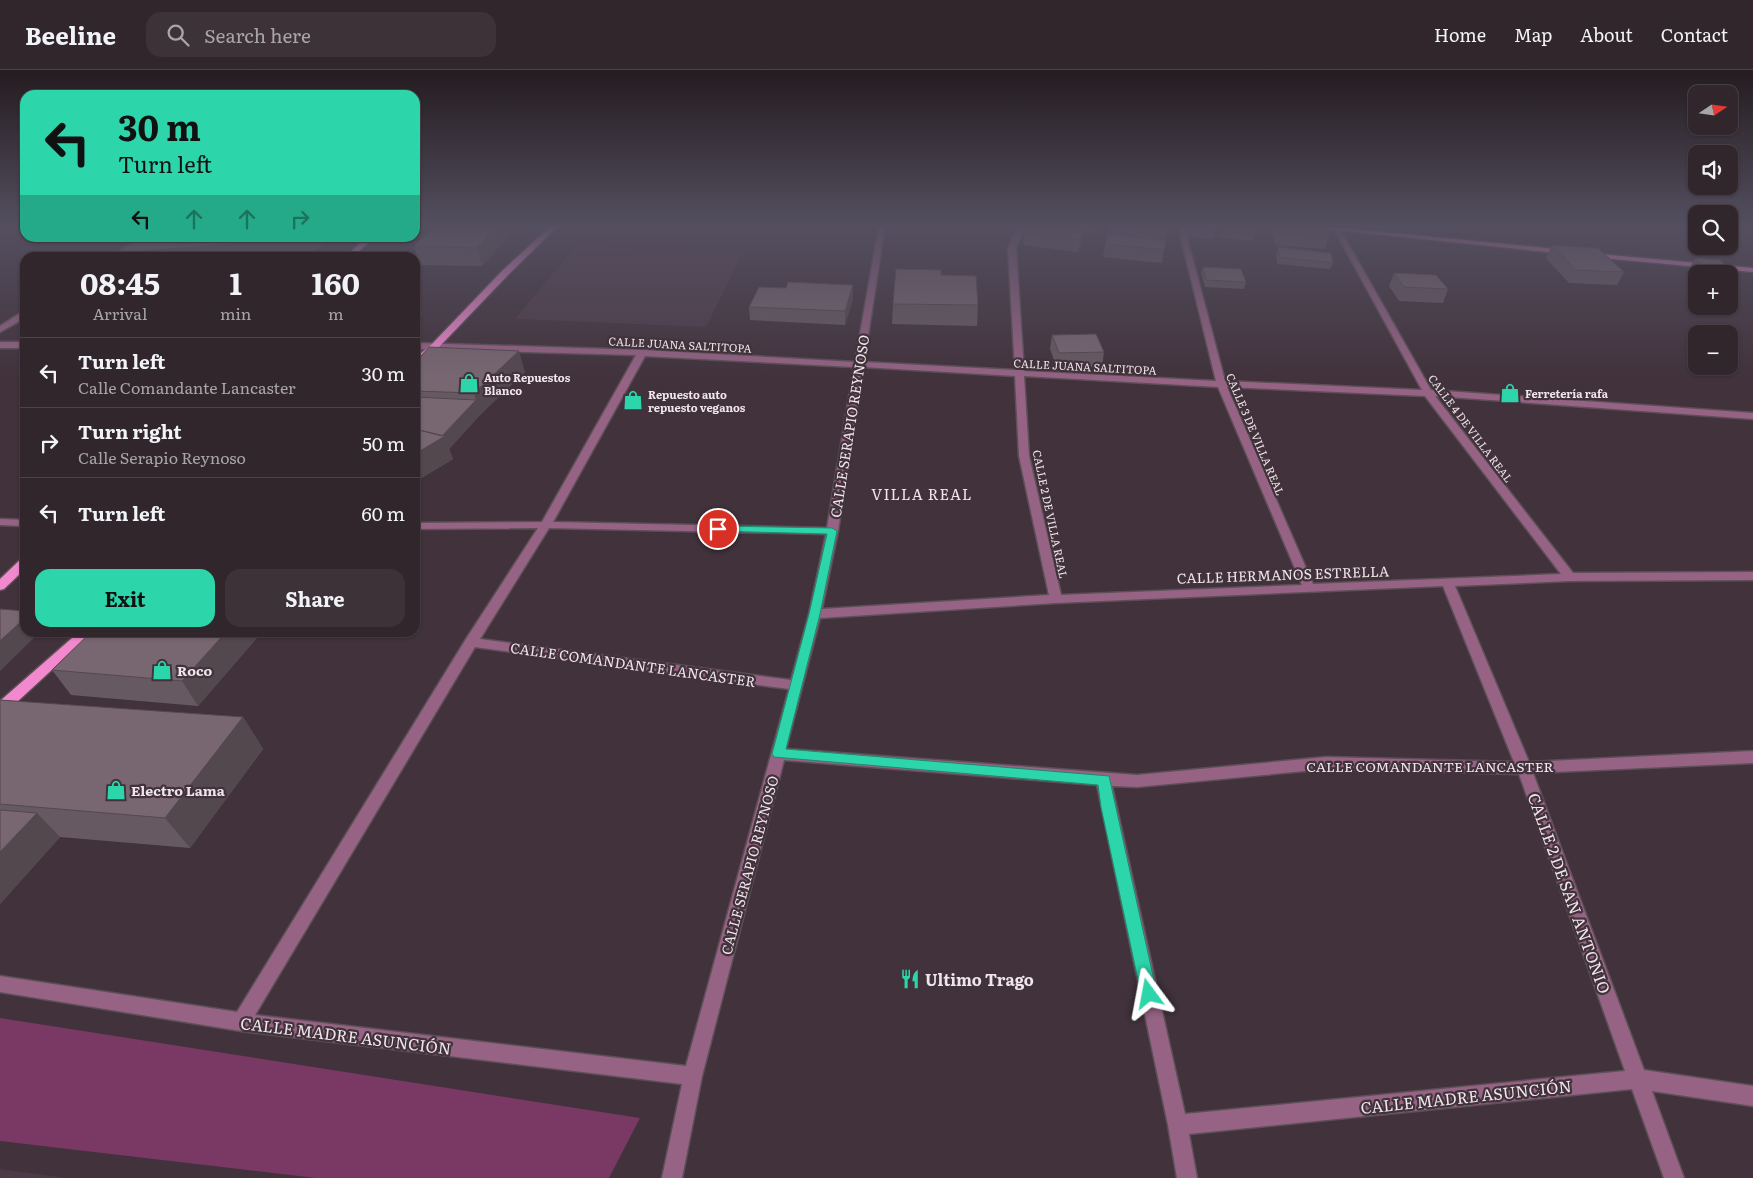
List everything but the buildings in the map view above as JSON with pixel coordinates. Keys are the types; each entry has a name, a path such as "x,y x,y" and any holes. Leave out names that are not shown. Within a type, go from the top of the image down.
{"main road":[{"path":"420,358 435,346 501,278"},
{"path":"0,586 20,567"},
{"path":"0,709 81,637"}],"street":[{"name":"CALLE SERAPIO REYNOSO","path":"672,1178 692,1076 815,614 832,531 873,278"},
{"name":"CALLE 2 DE VILLA REAL","path":"1014,278 1024,456 1056,599"},
{"name":"CALLE 3 DE VILLA REAL","path":"1194,278 1221,384 1309,588"},
{"name":"CALLE 4 DE VILLA REAL","path":"1364,278 1428,393 1570,577"},
{"path":"0,330 20,317"},
{"path":"0,345 20,345"},
{"name":"CALLE JUANA SALTITOPA","path":"420,346 642,353 1221,384 1428,393 1753,416"},
{"path":"241,1022 471,642 546,525 642,353"},
{"path":"0,522 20,522"},
{"path":"420,526 546,525 832,531"},
{"name":"CALLE HERMANOS ESTRELLA","path":"815,614 1056,599 1570,577 1753,576"},
{"name":"CALLE 2 DE SAN ANTONIO","path":"1447,582 1524,768 1674,1178"},
{"name":"CALLE COMANDANTE LANCASTER","path":"471,642 795,685"},
{"name":"CALLE COMANDANTE LANCASTER","path":"778,754 1136,781 1326,763 1524,768 1753,757"},
{"path":"1104,780 1108,807 1178,1125 1187,1178"},
{"name":"CALLE MADRE ASUNCIÓN","path":"0,984 241,1022 692,1076"},
{"name":"CALLE MADRE ASUNCIÓN","path":"1178,1125 1638,1079 1753,1096"}],"shaded area":[{"path":"550,278 730,278 706,327 515,319"},
{"path":"0,1018 640,1118 609,1178 316,1178 0,1141"},
{"path":"0,1169 67,1178 0,1178"}],"place":[{"name":"Auto Repuestos Blanco","path":"469,383"},
{"name":"Ferretería rafa","path":"1510,393"},
{"name":"Repuesto auto repuesto veganos","path":"633,400"},
{"name":"Roco","path":"162,670"},
{"name":"Electro Lama","path":"116,790"},
{"name":"Ultimo Trago","path":"910,979"}],"district":[{"name":"VILLA REAL","path":"922,493"}],"route":[{"path":"718,529 832,531 815,614 778,754 1104,780 1108,807 1149,994"}]}
